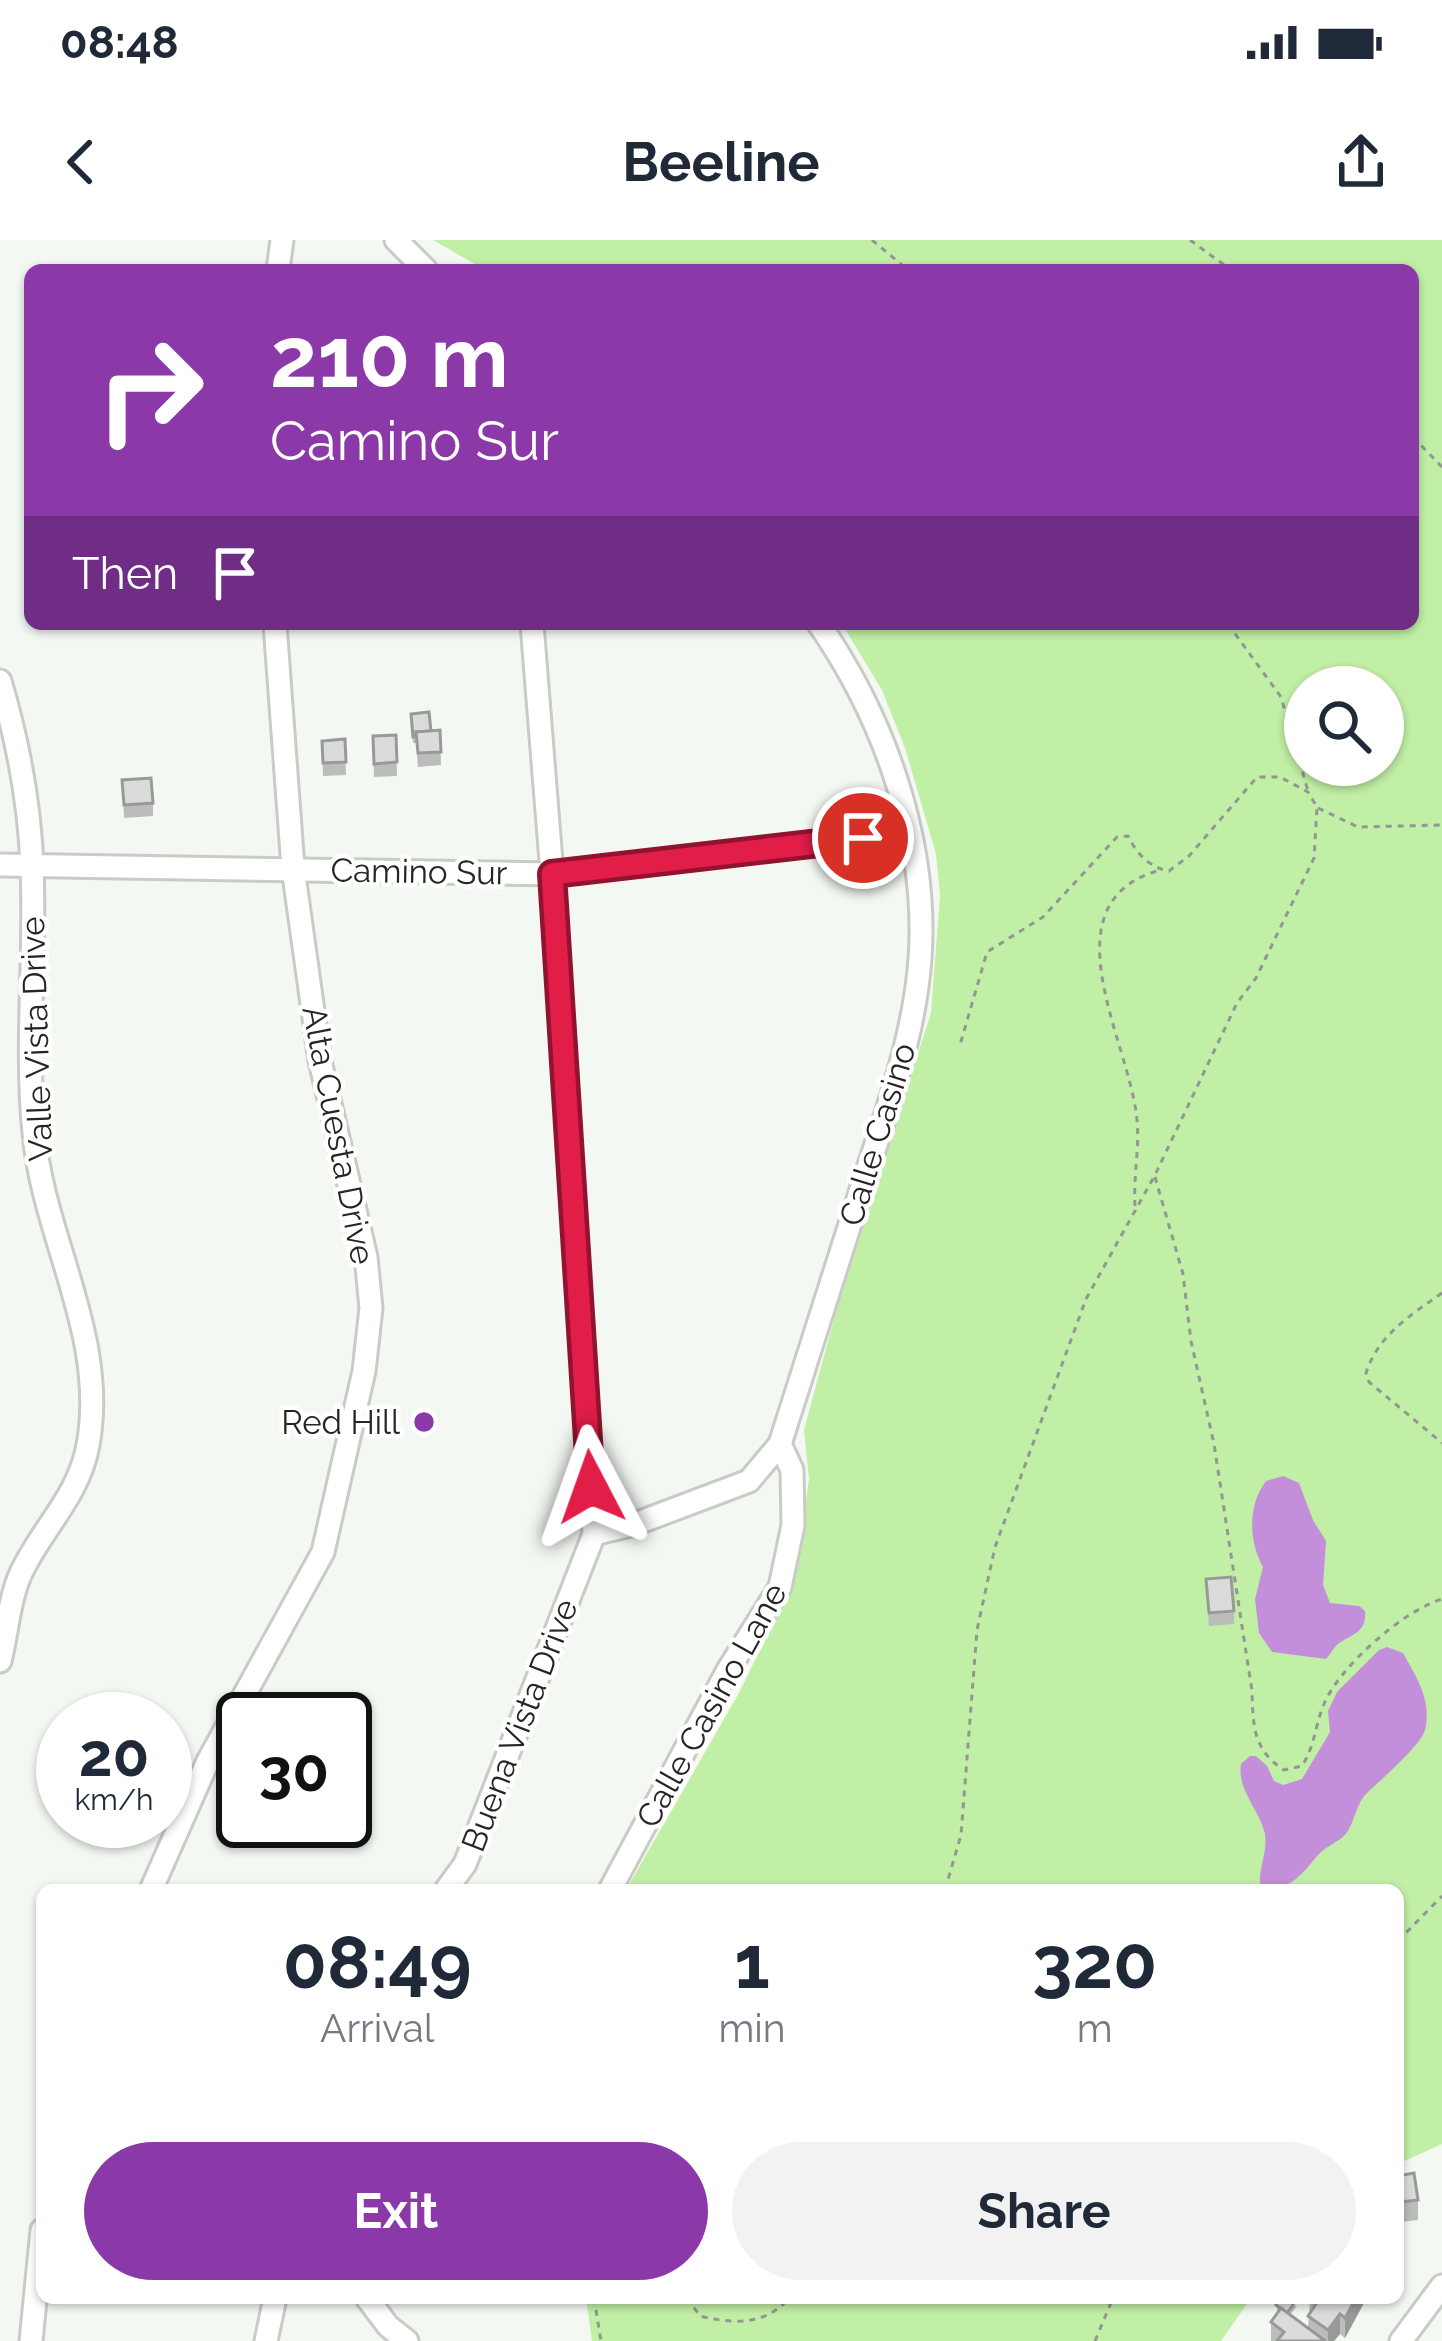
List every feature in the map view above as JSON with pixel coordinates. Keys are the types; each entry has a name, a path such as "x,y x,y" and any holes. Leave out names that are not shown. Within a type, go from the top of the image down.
{"street":[{"path":"396,240 420,264"},
{"name":"Alta Cuesta Drive","path":"154,1884 208,1761 323,1552 364,1371 371,1308 366,1257 320,1061 293,868 275,630"},
{"name":"Buena Vista Drive","path":"450,1884 465,1864 594,1534 532,630"},
{"name":"Calle Casino","path":"594,1534 635,1524 749,1481 780,1444 909,1028 921,934 919,878 878,729 855,678 823,630"},
{"name":"Valle Vista Drive","path":"0,681 21,760 32,866 33,1130 40,1180 84,1328 88,1443 73,1493 20,1574 0,1661"},
{"name":"Camino Sur","path":"0,865 552,874 907,833"},
{"name":"Calle Casino Lane","path":"613,1884 728,1670 780,1588 793,1525 792,1471 780,1444"},
{"path":"1401,2341 1442,2285"},
{"path":"31,2341 36,2291"},
{"path":"266,2341 274,2304"},
{"path":"372,2304 406,2341"}],"path":[{"path":"872,240 901,264"},
{"path":"1190,240 1223,264"},
{"path":"1419,443 1442,466"},
{"path":"1232,630 1281,698 1308,792 1317,807 1358,827 1442,825"},
{"path":"1136,1208 1136,1107 1106,996 1100,938 1104,916 1113,897 1129,882 1177,868 1257,777 1280,777 1308,792"},
{"path":"948,1884 961,1835 977,1630 991,1560 1086,1299 1155,1175 1237,1003 1256,978 1314,858 1317,807"},
{"path":"960,1045 987,952 1042,917 1117,837 1128,836 1134,849 1161,869"},
{"path":"1155,1175 1183,1274 1191,1341 1214,1444 1252,1691 1252,1727 1257,1743 1273,1762 1284,1771 1302,1766 1315,1741 1326,1699 1338,1683 1402,1616 1442,1599"},
{"path":"1442,1293 1390,1333 1366,1373 1369,1382 1442,1443"},
{"path":"1404,1935 1442,1896"},
{"path":"595,2304 601,2341"},
{"path":"691,2304 700,2316 742,2322 766,2318 782,2304"},
{"path":"1095,2341 1110,2304"}],"green space":[{"path":"433,240 1442,240 1442,2144 1404,2161 1404,1884 629,1884 739,1693 796,1576 809,1479 804,1430 838,1304 931,1013 940,896 936,854 905,748 882,690 846,630 1419,630 1419,264 475,264"},
{"path":"587,2304 1247,2304 1221,2341 592,2341"}],"shaded area":[{"path":"1283,1476 1299,1483 1326,1541 1323,1585 1330,1603 1365,1611 1361,1628 1326,1659 1272,1652 1259,1633 1255,1599 1263,1567 1255,1547 1253,1513 1266,1481"},
{"path":"1387,1647 1403,1653 1422,1690 1427,1719 1422,1736 1365,1796 1345,1835 1294,1880 1261,1884 1265,1838 1242,1782 1241,1764 1256,1756 1274,1781 1283,1785 1302,1779 1330,1732 1328,1711 1337,1692"}],"building":[{"path":"429,712 431,731 416,732 413,737 411,714"},
{"path":"440,730 441,752 418,753 416,732"},
{"path":"396,735 397,762 374,764 373,736"},
{"path":"345,739 346,762 323,763 322,741"},
{"path":"151,778 153,803 124,805 122,780"},
{"path":"1231,1577 1234,1611 1209,1613 1206,1579"},
{"path":"1414,2173 1418,2200 1404,2202 1404,2175"},
{"path":"1316,2304 1353,2304 1345,2318 1340,2314 1328,2330 1308,2316"},
{"path":"1281,2308 1324,2340 1277,2341 1284,2332 1271,2322"}],"place":[{"name":"Red Hill","path":"424,1422"}],"route":[{"path":"591,1487 552,874 863,838"}]}
